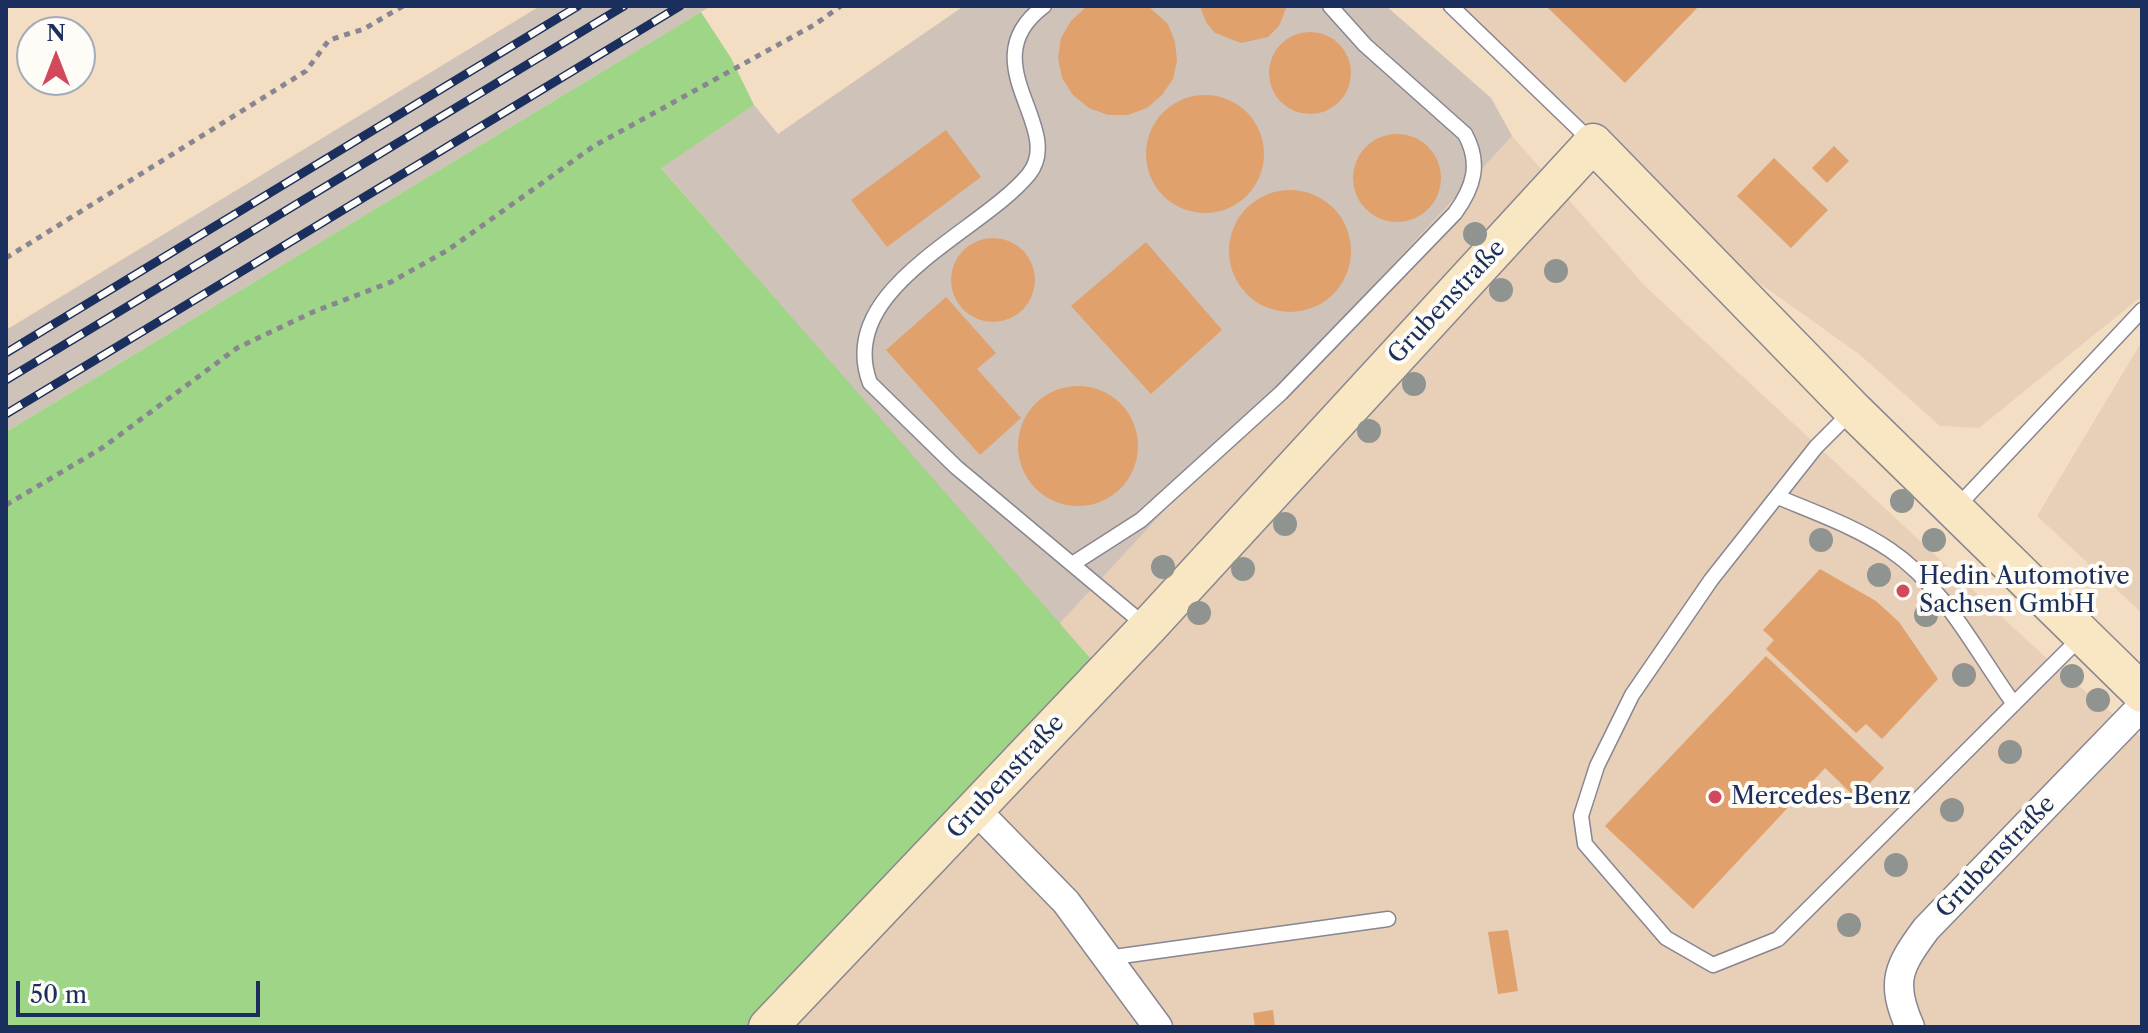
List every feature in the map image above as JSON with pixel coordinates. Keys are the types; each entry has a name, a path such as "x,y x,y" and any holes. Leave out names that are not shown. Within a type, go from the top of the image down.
{"street":[{"name":"Grubenstraße","path":"768,1027 1148,627 1593,143 1853,410 2140,690 1926,929 1900,964 1898,1000 1910,1027"},
{"path":"976,810 1066,902 1158,1027"}],"lane":[{"path":"1044,6 1022,28 1014,47 1014,64 1038,144 1032,170 1013,191 953,235 886,298 869,323 864,368 870,383 956,467 1148,627"},
{"path":"1074,563 1141,520 1281,393 1455,213 1474,180 1472,147 1465,134 1365,45 1330,6"},
{"path":"1451,6 1593,143"},
{"path":"1955,509 2142,310"},
{"path":"1853,410 1816,447 1711,580 1632,695 1597,766 1581,816 1585,844 1666,938 1713,965 1778,939 2083,635"},
{"path":"1778,497 1837,521 1891,550 1925,580 1956,619 2014,704"},
{"path":"1107,958 1388,919"}],"path":[{"path":"6,258 310,67 329,40 364,29 403,6"},
{"path":"6,505 102,448 237,348 313,312 403,276 448,250 594,146 814,25 841,6"}],"shaded area":[{"path":"540,6 711,6 6,432 6,330"},
{"path":"964,6 1386,6 1491,98 1512,136 1645,286 2055,666 2142,738 2142,1027 6,1027 6,540 661,167 754,105 778,134"},
{"path":"964,6 1386,6 1491,98 1512,136 1058,625 661,167 754,105 778,134"},
{"path":"1451,6 2142,6 2142,296 1979,428 1940,426 1859,354 1662,214"},
{"path":"2142,341 2142,613 2037,516"}],"green space":[{"path":"701,12 731,58 754,105 661,168 1104,674 768,1027 6,1027 6,432"}],"building":[{"path":"1087,6 1148,6 1168,24 1175,42 1177,61 1173,79 1162,95 1147,108 1128,115 1108,115 1089,108 1073,95 1062,78 1058,58 1061,38 1071,21"},
{"path":"1200,6 1287,6 1279,26 1268,37 1241,43 1215,33 1206,22"},
{"path":"1546,6 1699,6 1625,83"},
{"path":"1310,32 1326,35 1339,44 1348,57 1351,73 1348,89 1339,102 1326,111 1310,114 1294,111 1281,102 1272,89 1269,73 1272,57 1281,44 1294,35"},
{"path":"1205,95 1228,99 1247,112 1260,131 1264,154 1260,177 1247,196 1228,209 1205,213 1182,209 1163,196 1150,177 1146,154 1150,131 1163,112 1182,99"},
{"path":"946,130 981,177 887,247 851,200"},
{"path":"1397,134 1414,137 1428,147 1438,161 1441,178 1438,195 1428,209 1414,219 1397,222 1380,219 1366,209 1356,195 1353,178 1356,161 1366,147 1380,137"},
{"path":"1834,146 1849,161 1827,183 1812,168"},
{"path":"1774,158 1828,210 1791,248 1737,196"},
{"path":"1290,190 1313,195 1333,208 1346,228 1351,251 1346,274 1333,294 1313,307 1290,312 1267,307 1247,294 1234,274 1229,251 1234,228 1247,208 1267,195"},
{"path":"993,238 1016,245 1028,257 1035,280 1028,303 1016,315 993,322 970,315 958,303 951,280 958,257 970,245"},
{"path":"1146,242 1222,330 1151,394 1071,306"},
{"path":"946,297 996,353 977,369 1021,418 980,455 886,350"},
{"path":"1078,386 1101,391 1120,404 1133,423 1138,446 1133,469 1120,488 1101,501 1078,506 1055,501 1036,488 1023,469 1018,446 1023,423 1036,404 1055,391"},
{"name":"Mercedes-Benz","path":"1820,569 1876,601 1899,622 1938,679 1882,739 1866,724 1856,733 1766,649 1774,640 1763,630"},
{"name":"Mercedes-Benz","path":"1766,656 1884,768 1856,798 1825,768 1693,909 1605,826"},
{"path":"1508,930 1518,991 1498,994 1488,932"},
{"path":"1273,1010 1275,1027 1255,1027 1253,1013"}],"railway":[{"path":"6,353 578,6"},
{"path":"6,380 624,6"},
{"path":"6,414 680,6"}],"place":[{"name":"Hedin Automotive Sachsen GmbH","path":"1903,591"},
{"name":"Mercedes-Benz","path":"1715,797"}]}
